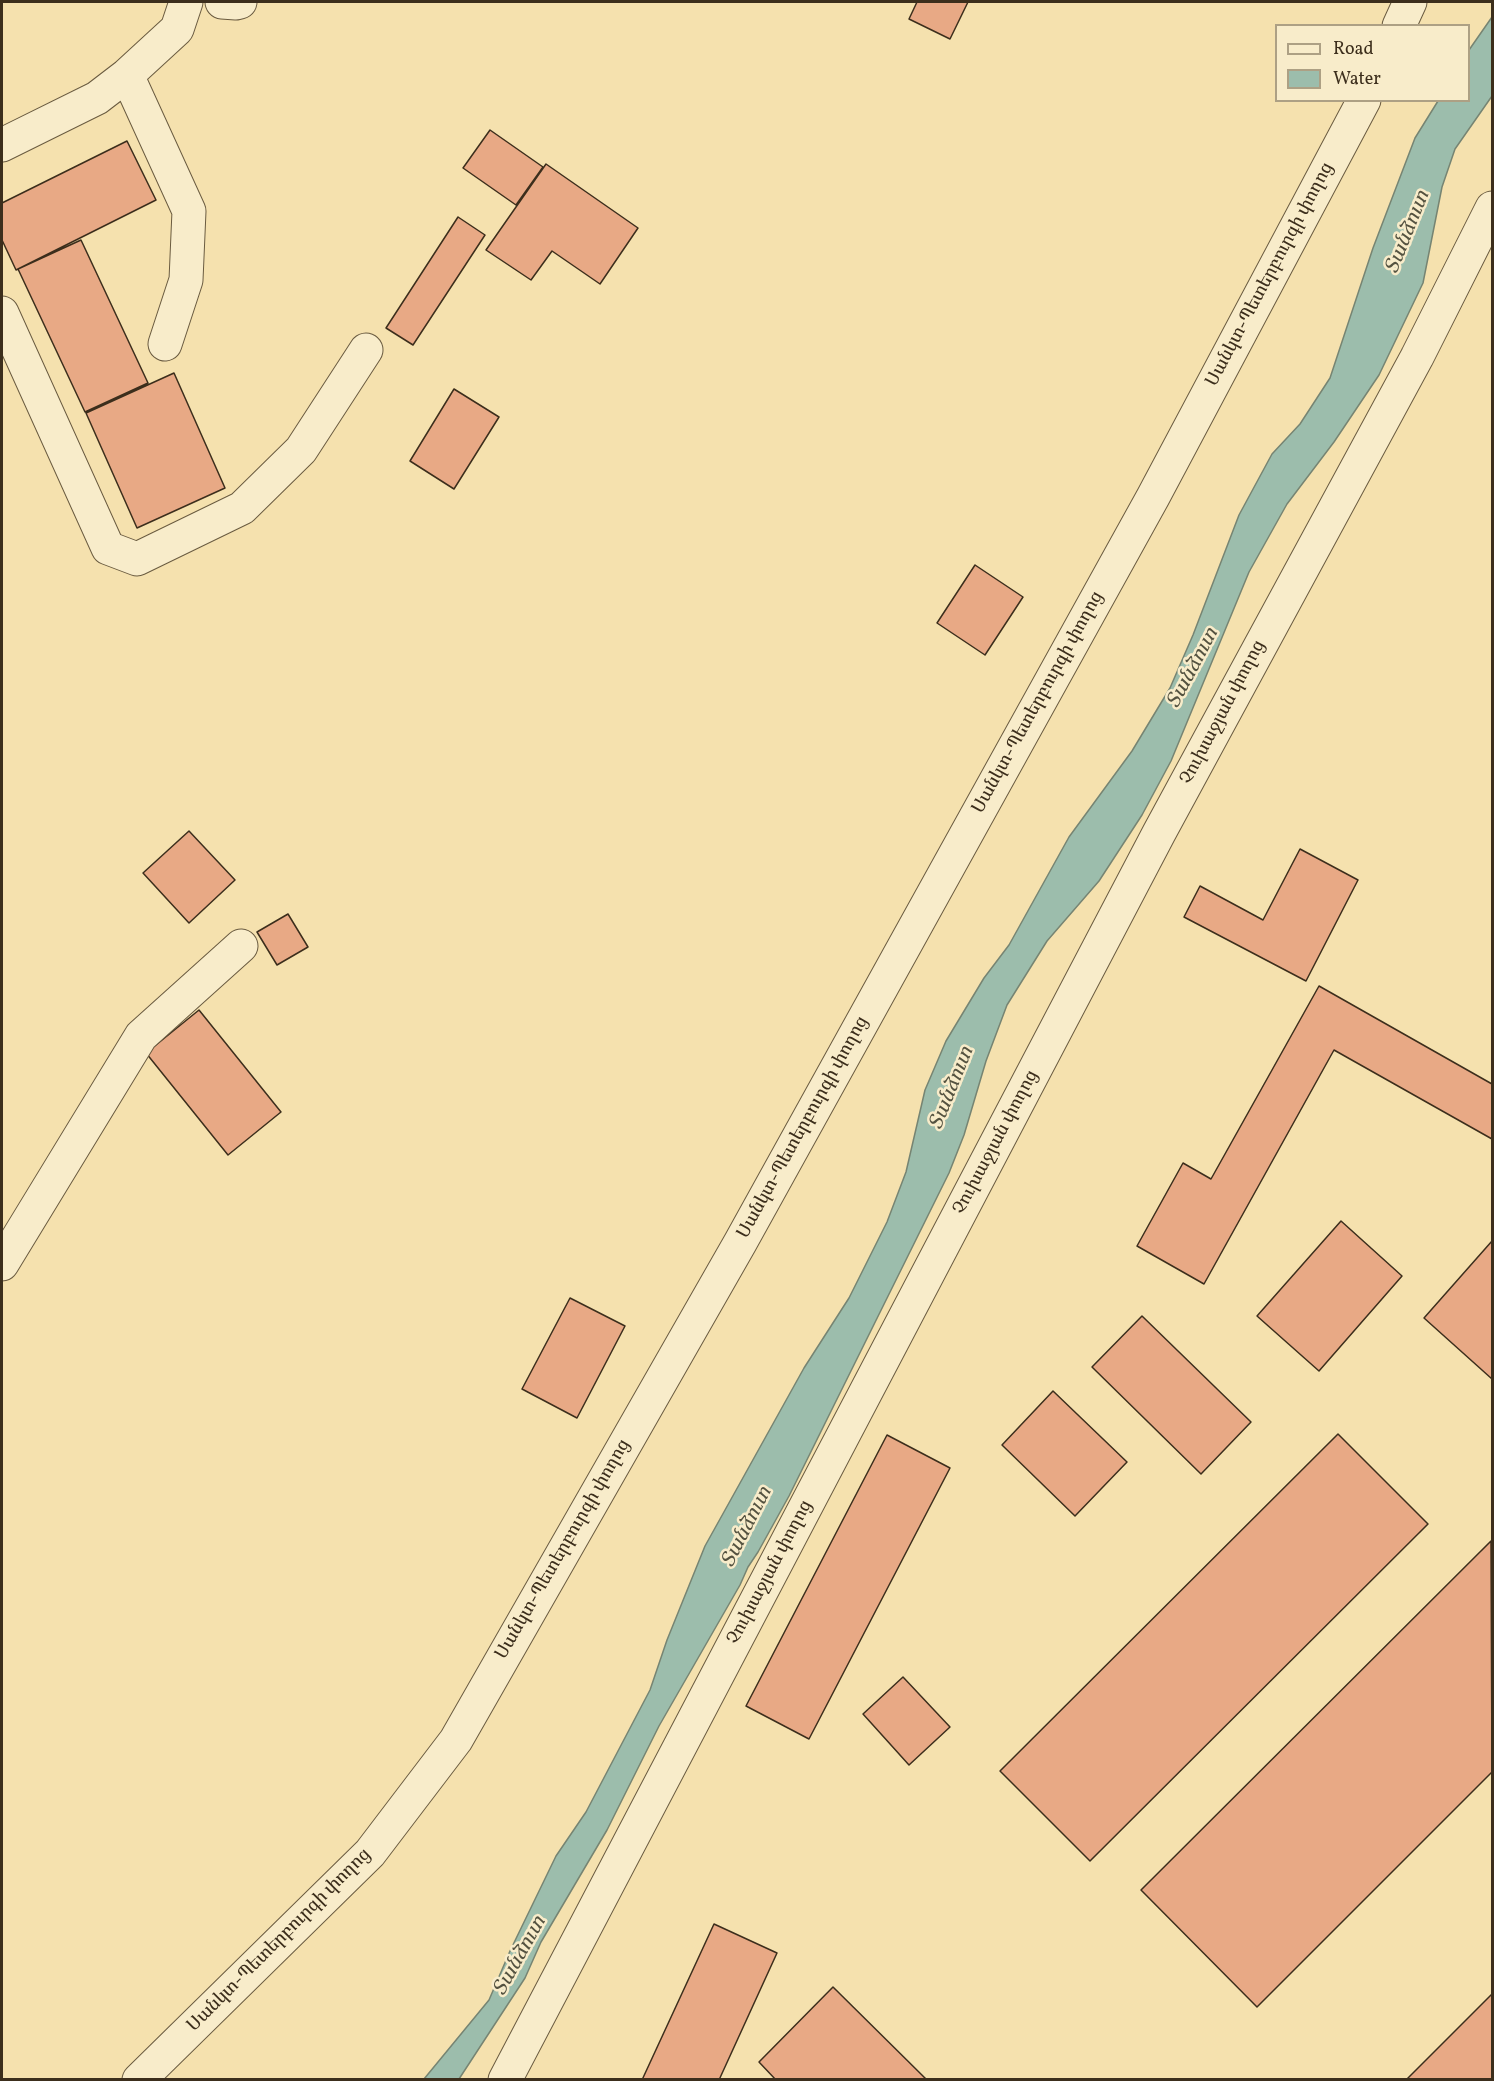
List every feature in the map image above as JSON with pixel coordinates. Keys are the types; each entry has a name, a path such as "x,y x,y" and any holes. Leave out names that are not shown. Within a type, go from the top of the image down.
{"street":[{"path":"2,145 97,98 127,75 177,29 186,2"},
{"path":"222,2 240,2"},
{"path":"1400,24 1410,2"},
{"path":"127,75 189,212 186,280 165,344"},
{"name":"Սանկտ-Պետերբուրգի փողոց","path":"139,2079 370,1853 456,1740 740,1243 981,808 1153,497 1363,102"},
{"name":"Չուխաջյան փողոց","path":"505,2079 1159,833 1417,357 1492,208"},
{"path":"2,314 108,548 137,559 242,508 301,450 366,350"},
{"path":"2,1264 141,1036 240,946"}],"water":[{"name":"Տանձուտ","path":"1492,17 1492,96 1455,149 1442,187 1423,283 1379,375 1334,442 1287,504 1249,572 1171,761 1142,815 1099,881 1047,941 1007,1005 949,1173 789,1496 659,1726 607,1830 541,1942 525,1978 459,2079 424,2079 489,2000 556,1856 586,1812 650,1690 667,1640 705,1546 804,1368 849,1298 887,1222 906,1172 925,1090 946,1041 984,978 1009,945 1069,837 1132,751 1170,688 1239,515 1272,454 1300,424 1330,378 1373,248 1415,138 1437,102 1470,102 1470,49"}],"building":[{"path":"917,2 968,2 950,39 909,19"},
{"path":"490,130 543,167 516,205 463,168"},
{"path":"127,141 156,200 16,270 2,240 2,203"},
{"path":"546,164 638,228 600,284 552,251 531,280 486,250"},
{"path":"458,217 485,235 413,345 386,328"},
{"path":"81,240 148,383 85,412 18,269"},
{"path":"174,373 225,488 137,528 86,413"},
{"path":"454,389 499,417 454,489 410,461"},
{"path":"975,565 1023,597 985,655 937,623"},
{"path":"189,831 235,880 189,923 143,873"},
{"path":"1300,849 1358,880 1306,981 1184,917 1200,886 1263,920"},
{"path":"288,914 308,947 277,965 257,932"},
{"path":"1319,986 1492,1084 1492,1139 1334,1050 1204,1284 1137,1246 1183,1163 1211,1179"},
{"path":"199,1010 281,1112 228,1155 146,1053"},
{"path":"1341,1221 1402,1276 1319,1371 1257,1316"},
{"path":"1492,1241 1492,1379 1424,1318"},
{"path":"570,1298 625,1326 577,1418 522,1389"},
{"path":"1142,1316 1251,1422 1201,1474 1092,1367"},
{"path":"1053,1391 1127,1462 1075,1516 1002,1445"},
{"path":"1338,1434 1428,1524 1090,1861 1000,1771"},
{"path":"887,1435 950,1468 809,1739 746,1706"},
{"path":"1491,1541 1492,1772 1257,2007 1141,1890"},
{"path":"903,1677 950,1727 909,1765 863,1714"},
{"path":"714,1924 777,1953 719,2080 642,2080"},
{"path":"833,1987 927,2080 776,2080 759,2062"},
{"path":"1492,1994 1492,2080 1406,2080"}]}
